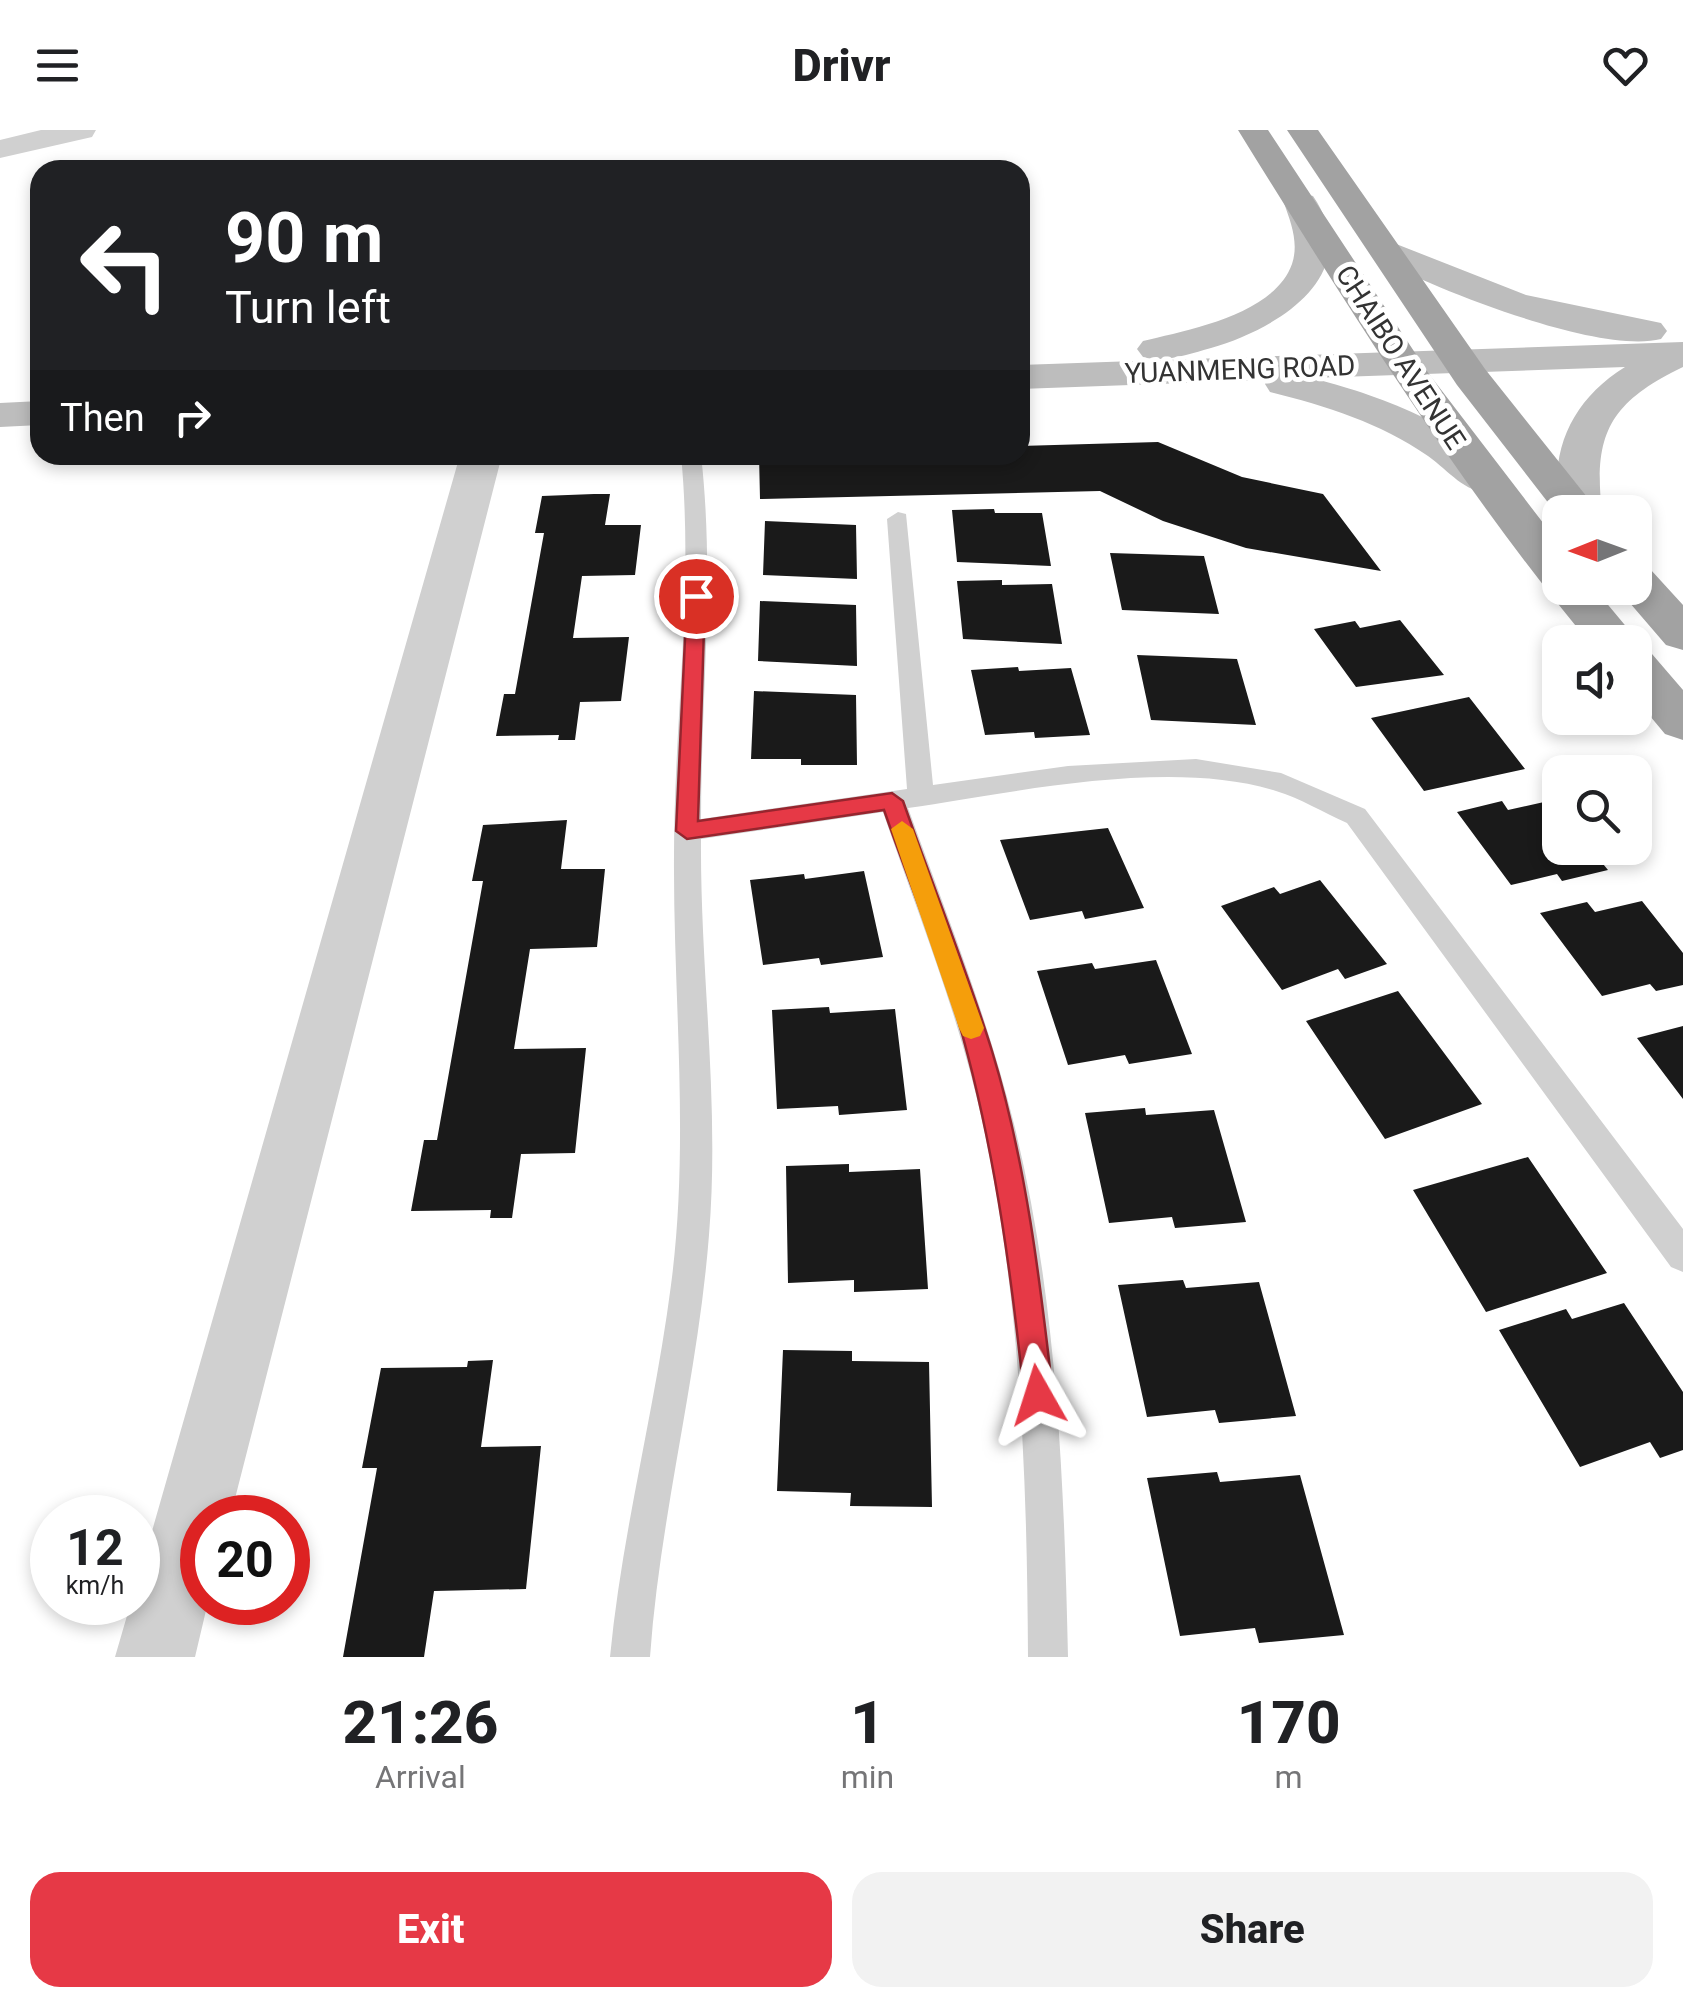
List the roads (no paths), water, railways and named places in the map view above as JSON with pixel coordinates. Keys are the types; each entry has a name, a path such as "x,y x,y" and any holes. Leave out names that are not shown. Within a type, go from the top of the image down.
{"highway":[{"name":"CHAIBO AVENUE","path":"1253,130 1395,353 1486,482 1542,553"},
{"name":"CHAIBO AVENUE","path":"1302,130 1454,351 1566,495"},
{"path":"1652,599 1683,634"},
{"path":"1584,605 1601,625"},
{"path":"1652,686 1683,722"}],"main road":[{"path":"1126,363 1222,333 1248,322 1288,296 1301,281 1314,250 1314,234 1301,204"},
{"path":"1386,250 1444,279 1514,304 1677,339"},
{"path":"1578,495 1576,462 1583,432 1593,415 1677,339"},
{"name":"YUANMENG ROAD","path":"1030,376 1126,363 1677,339"},
{"name":"YUANMENG ROAD","path":"1030,357 1126,363"},
{"path":"1126,363 1266,381 1324,393 1412,428 1440,444 1486,482"},
{"path":"0,392 30,391"},
{"path":"0,415 30,414"}],"street":[{"path":"0,149 81,130"},
{"path":"155,1657 477,465"}],"lane":[{"path":"630,1657 650,1490 678,1353 695,1215 698,1135 688,994 687,831 700,518 692,465"},
{"path":"898,519 906,799 980,1052 1005,1159 1026,1279 1047,1524 1048,1657"},
{"path":"687,831 1068,775 1196,768 1281,782 1356,816 1683,1256"}]}
